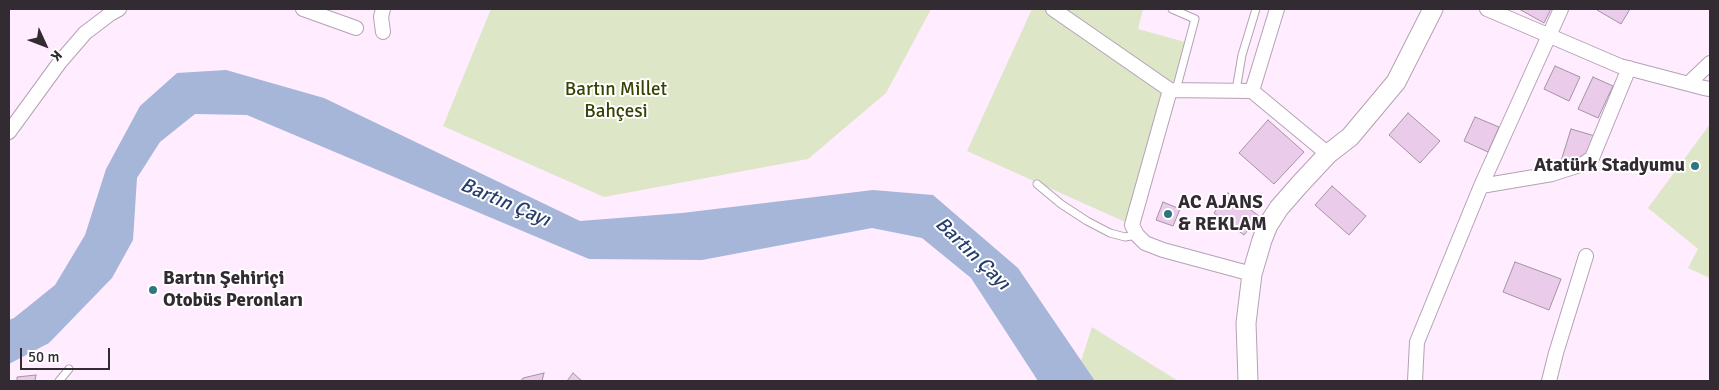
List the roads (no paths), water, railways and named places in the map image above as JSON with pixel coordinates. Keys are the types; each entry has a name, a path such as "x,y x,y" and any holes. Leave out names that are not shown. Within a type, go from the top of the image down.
{"main road":[{"path":"1248,381 1246,323 1252,274 1268,225 1279,208 1328,154 1350,137 1396,82 1433,9"}],"street":[{"path":"9,132 60,62 85,34 119,9"},
{"path":"303,9 356,28"},
{"path":"383,9 381,18 383,32"},
{"path":"1053,9 1173,90 1252,91 1328,154"},
{"path":"1252,91 1277,9"},
{"path":"1487,9 1620,66 1710,89"},
{"path":"1415,381 1417,342 1481,186 1561,9"},
{"path":"1688,84 1710,63"},
{"path":"1481,186 1552,174 1583,164 1592,158 1629,68"},
{"path":"1173,90 1132,225 1137,235 1145,243 1163,250 1252,274"},
{"path":"1549,381 1586,256"}],"lane":[{"path":"1172,9 1195,19 1173,90"},
{"path":"1236,90 1242,55 1256,9"},
{"path":"1037,184 1068,208 1110,233 1124,237 1137,235"},
{"path":"59,381 68,369"}],"water":[{"name":"Bartın Çayı","path":"226,70 324,98 580,221 682,213 873,190 933,195 1018,268 1095,381 1038,381 971,278 922,238 872,228 702,260 589,259 247,115 195,114 160,142 137,178 133,240 112,278 49,343 9,364 9,320 55,285 85,235 106,169 140,106 177,73"}],"place":[{"name":"Atatürk Stadyumu","path":"1695,166"},
{"name":"AC AJANS & REKLAM","path":"1168,214"},
{"name":"Bartın Şehiriçi Otobüs Peronları","path":"153,290"}],"park label":[{"name":"Bartın Millet Bahçesi","path":"616,101"}]}
